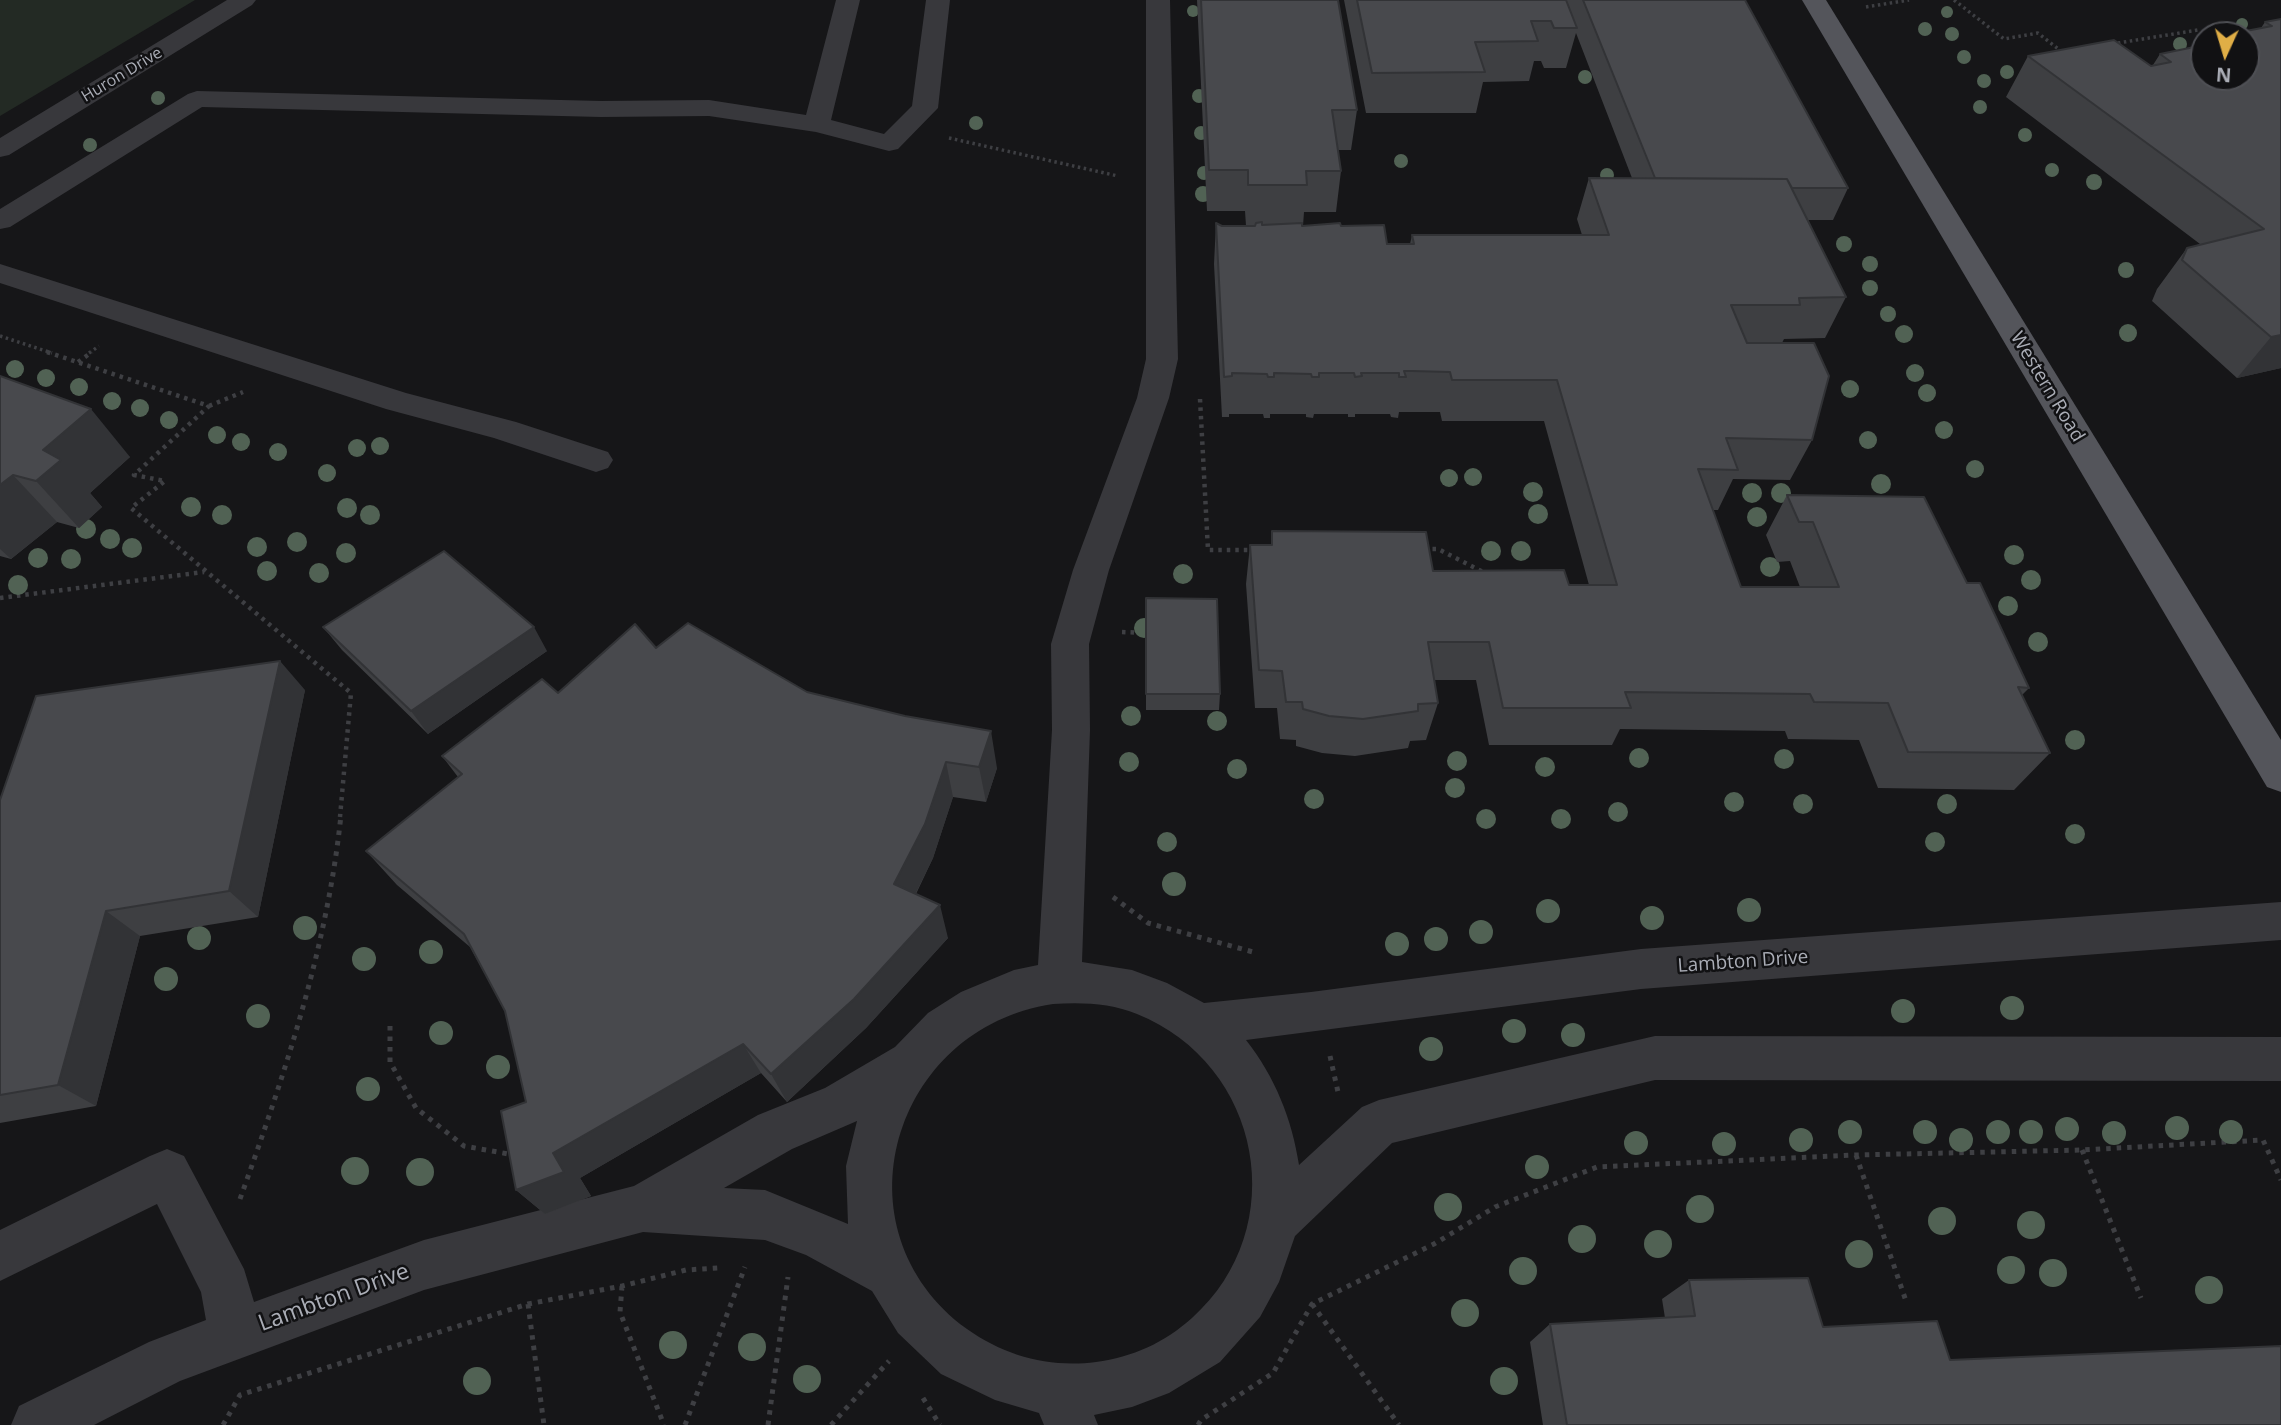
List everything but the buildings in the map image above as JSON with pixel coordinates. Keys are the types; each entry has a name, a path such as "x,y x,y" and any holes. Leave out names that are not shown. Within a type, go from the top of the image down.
{"main road":[{"name":"Western Road","path":"1814,0 2281,775"}],"street":[{"name":"Huron Drive","path":"0,149 244,0"},
{"path":"817,124 848,0"},
{"path":"0,221 197,99 587,108 709,108 817,124 890,143 925,108 938,0"},
{"path":"1059,981 1071,730 1070,644 1091,570 1153,398 1162,359 1158,0"},
{"path":"0,273 385,397 504,430 596,460"},
{"name":"Lambton Drive","path":"1207,1023 1311,1013 1641,969 2281,920"},
{"path":"893,1288 869,1210 881,1122 911,1063 967,1013 1004,994 1059,981 1124,985 1163,999 1207,1023 1256,1088 1277,1159 1274,1222 1261,1263 1213,1333 1142,1380 1059,1414"},
{"path":"1274,1222 1379,1124 1655,1058 2281,1059"},
{"name":"Lambton Drive","path":"38,1425 167,1360 424,1265 643,1208 775,1132 842,1104 911,1063"},
{"path":"0,1256 167,1173 226,1287 234,1336"},
{"name":"Lambton Drive","path":"643,1208 765,1214 820,1235 893,1288 971,1369 1059,1414"}],"path":[{"path":"1866,7 1909,0"},
{"path":"1954,0 2004,39 2038,33 2062,52"},
{"path":"2103,46 2190,32"},
{"path":"903,128 1084,168"},
{"path":"0,336 209,406 134,475 165,481 131,508 351,693 338,848 319,951 286,1067 239,1205"},
{"path":"1199,392 1208,550 1262,550"},
{"path":"1411,549 1438,549 1490,576"},
{"path":"0,597 205,572"},
{"path":"1120,632 1146,633"},
{"path":"1109,894 1148,923 1253,951"},
{"path":"390,1026 390,1062 415,1108 464,1146 517,1156 517,1168"},
{"path":"1328,1049 1341,1103"},
{"path":"1198,1425 1201,1420 1273,1373 1312,1304 1434,1244 1495,1207 1597,1167 1856,1155 2082,1150 2263,1140 2281,1180"},
{"path":"2082,1150 2141,1298"},
{"path":"1856,1155 1906,1301"},
{"path":"734,1268 756,1266"},
{"path":"685,1425 746,1267"},
{"path":"223,1425 240,1395 528,1304 622,1286 686,1270 722,1268"},
{"path":"768,1425 789,1269"},
{"path":"622,1286 620,1312 664,1425"},
{"path":"528,1304 544,1425"},
{"path":"1312,1304 1399,1425"},
{"path":"831,1425 895,1355"},
{"path":"918,1390 940,1425"}],"shaded area":[{"path":"0,0 195,0 0,116"}]}
